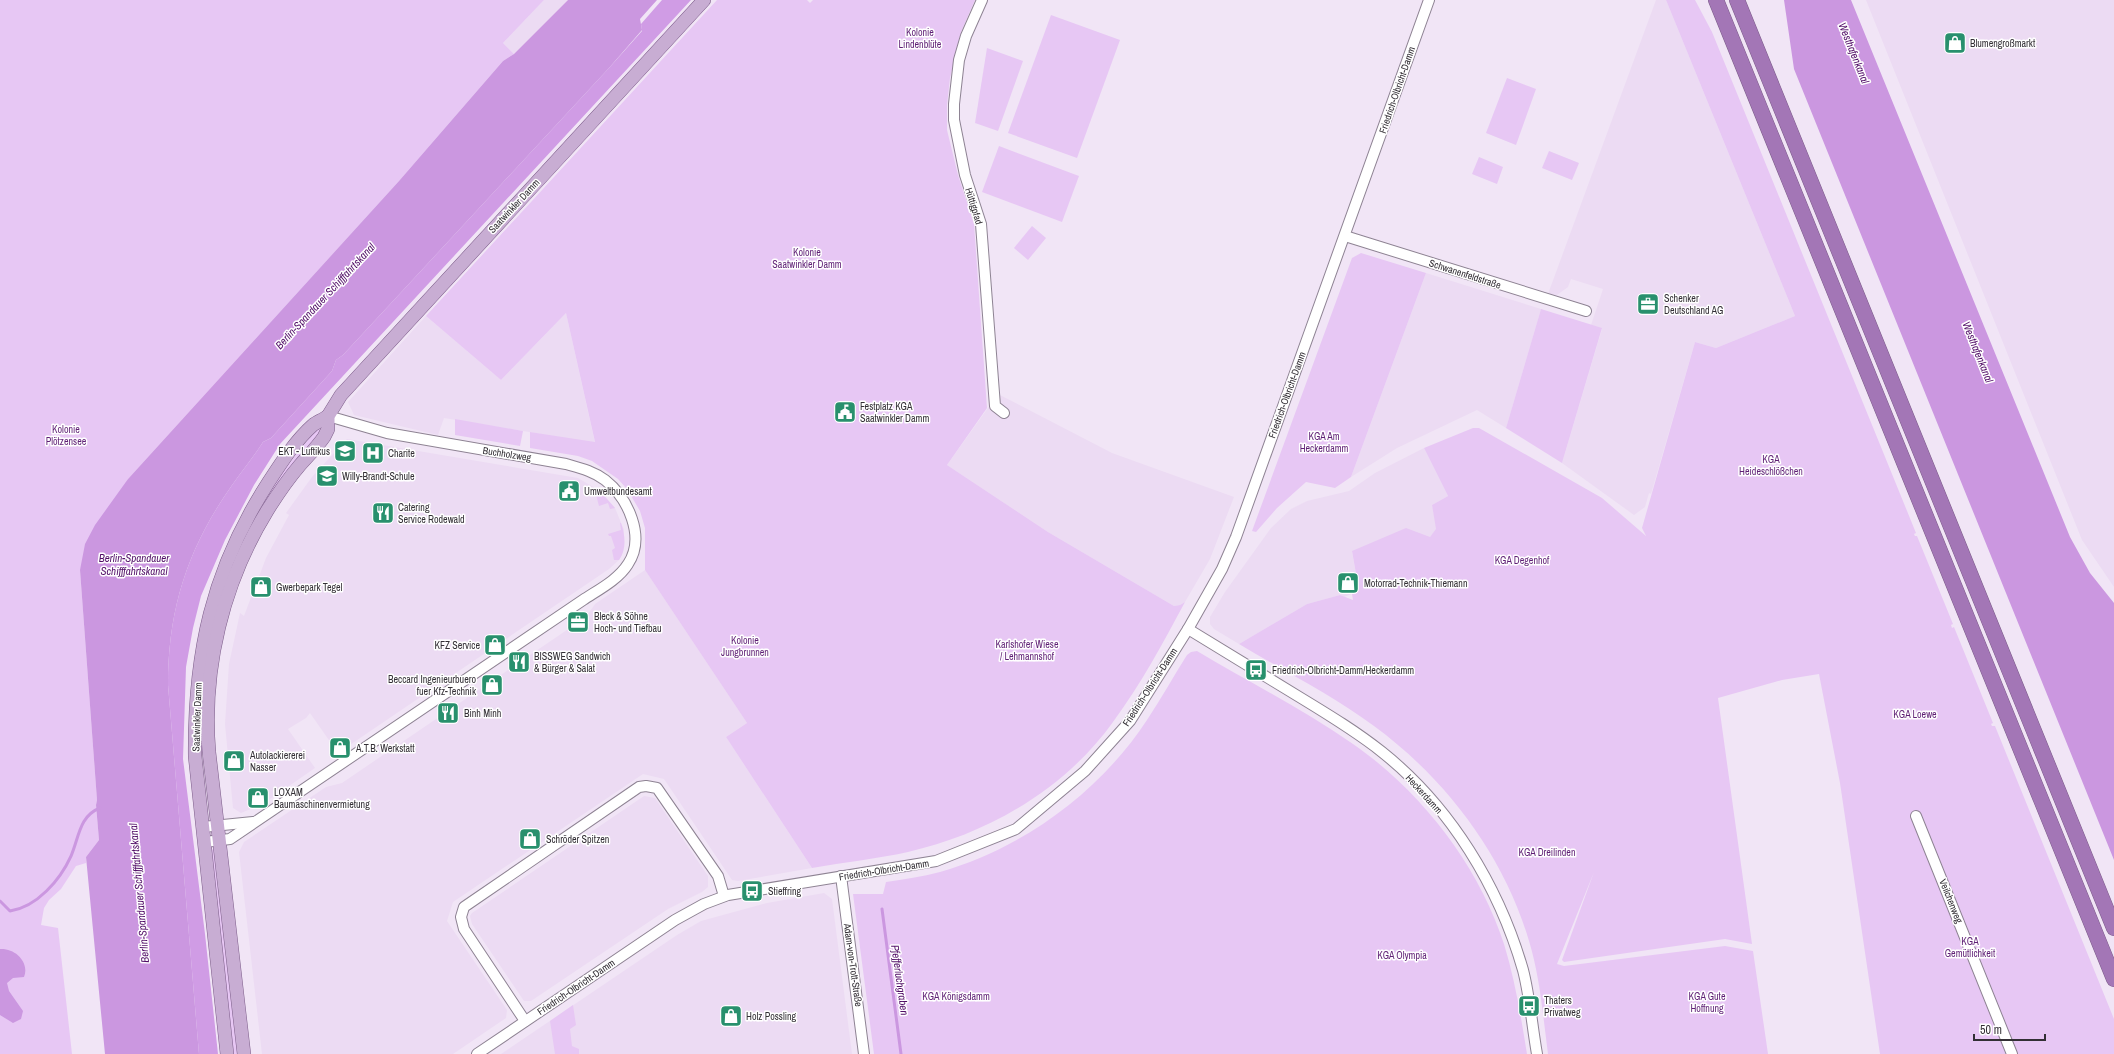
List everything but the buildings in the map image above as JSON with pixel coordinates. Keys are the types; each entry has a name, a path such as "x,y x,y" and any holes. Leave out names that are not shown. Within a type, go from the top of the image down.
{"highway":[{"path":"1716,0 2114,979"},
{"path":"1737,0 2114,928"}],"main road":[{"name":"Saatwinkler Damm","path":"228,1054 195,756 195,722 198,676 208,616 232,548 255,504 292,449 313,425 328,416 341,394 704,0"},
{"name":"Saatwinkler Damm","path":"244,1054 208,752 207,718 210,673 220,618 230,587 245,552 277,496 324,437 328,429 328,416"}],"street":[{"name":"Hüttigpfad","path":"982,0 966,36 959,60 954,120 965,175 981,224 995,406 1004,413"},
{"name":"Friedrich-Olbricht-Damm","path":"477,1054 675,920 704,904 724,896 936,861 1016,828 1085,771 1117,736 1142,704 1188,629 1222,569 1236,537 1429,0"},
{"name":"Schwanenfeldstraße","path":"1345,236 1561,305 1586,311"},
{"name":"Buchholzweg","path":"255,822 611,581 628,564 634,551 635,532 630,512 623,499 606,480 589,470 566,464 386,434 328,416"},
{"name":"Heckerdamm","path":"1188,629 1354,731 1401,768 1441,812 1468,848 1479,867 1498,903 1510,932 1525,980 1537,1054"},
{"path":"525,1021 464,929 461,917 464,907 639,787 652,786 660,791 718,876 724,896"},
{"name":"Veilchenweg","path":"1916,816 2012,1054"},
{"path":"203,827 255,822"},
{"path":"205,842 230,839 255,822"},
{"name":"Adam-von-Trott-Straße","path":"841,876 864,1054"}],"shaded area":[{"path":"544,0 568,0 514,54 503,43"},
{"path":"662,0 691,0 280,444 254,485 225,540 201,596 193,628 186,667 183,759 205,934 218,1054 199,1054 168,685 171,634 175,610 181,586 199,541 210,519 233,483 263,442 271,438 332,371 336,360 343,355 609,68 642,31 641,24"},
{"path":"1656,0 1666,0 1795,316 1716,348 1695,342 1651,494 1649,493 1645,507 1634,515 1562,463 1602,329 1591,325 1603,289 1571,279 1568,287 1557,295 1548,294"},
{"path":"1866,0 2114,0 2114,587 2082,540"},
{"path":"1426,273 1541,309 1506,428 1477,410 1397,448 1351,477"},
{"path":"566,313 595,443 444,418 438,435 354,415 348,402 426,316 501,380"},
{"path":"998,394 1112,453 1234,497 1210,559 1185,602 1174,606 1048,532 947,465"},
{"path":"347,439 578,478 600,491 615,508 624,530 623,552 619,560 609,569 338,753 310,713 306,718 288,729 315,768 263,804 241,813 233,808 225,724 229,664 240,613 244,616 266,558 289,515 286,513 312,477"},
{"path":"1424,448 1448,496 1432,505 1437,530 1430,537 1352,552 1359,591 1344,597 1340,595 1307,604 1239,644 1214,629 1210,624 1210,617 1225,592 1271,528 1291,509 1307,501 1349,491 1375,473"},
{"path":"645,570 747,723 726,737 812,868 738,881 732,880 664,779 643,774 453,902 447,921 507,1010 506,1018 453,1054 262,1054 239,852 244,842 326,787 342,783 586,617 595,604"},
{"path":"644,796 655,798 708,876 708,887 702,892 668,909 531,1001 524,1001 472,924 470,916 472,913"},
{"path":"824,893 832,899 852,1054 501,1054 677,935 701,921 767,903"}],"green space":[{"name":"Kolonie Plötzensee","path":"0,0 544,0 503,43 514,54 503,61 399,181 128,479 80,570 99,840 86,857 86,863 76,866 61,889 49,900 44,908 41,925 58,928 72,1054 0,1054"},
{"path":"717,0 807,0 810,3 813,0 975,0 961,32 950,78 947,105 947,130 958,175 974,224 987,408 947,465 1048,532 1174,606 1185,602 1142,678 1113,722 1094,746 1072,768 1048,788 995,821 967,834 938,844 908,852 812,868 726,737 747,723 645,570 645,528 640,511 627,489 618,479 592,461 578,456 530,448 530,432 595,442 566,313 501,380 426,316"},
{"path":"1666,0 1695,0 1712,32 1916,533 1914,534 1917,536 1953,624 1951,625 1952,628 1954,627 1993,723 1991,724 1992,726 1995,726 2114,1019 2114,1054 1880,1054 1840,783 1819,674 1782,680 1718,698 1752,944 1725,939 1564,962 1562,960 1594,872 1557,964 1564,966 1725,946 1753,951 1768,1054 1548,1054 1539,983 1529,941 1518,909 1504,878 1488,849 1469,821 1448,794 1425,769 1374,726 1325,694 1239,644 1307,604 1340,595 1353,600 1352,594 1359,591 1352,551 1406,528 1430,537 1436,529 1432,505 1448,496 1424,448 1473,428 1479,428 1602,498 1646,536 1642,528 1695,342 1716,348 1795,316"},
{"path":"1051,15 1120,40 1077,158 1008,133"},
{"path":"987,48 1023,61 998,131 975,123"},
{"path":"1507,78 1536,89 1516,145 1486,133"},
{"path":"999,146 1079,176 1062,222 982,192"},
{"path":"1549,151 1579,163 1572,180 1542,168"},
{"path":"1479,157 1503,167 1497,184 1472,174"},
{"path":"1032,226 1046,238 1028,260 1014,248"},
{"name":"KGA Am Heckerdamm","path":"1361,253 1426,273 1351,477 1335,488 1306,482 1277,508 1256,532 1252,531 1352,258"},
{"path":"1541,309 1602,328 1562,463 1506,428"},
{"path":"455,419 523,431 520,446 455,435"},
{"path":"319,427 321,430 237,555 235,554 272,488 294,457"},
{"path":"599,490 615,508 610,509 608,503 599,506 595,491"},
{"path":"620,523 624,532 624,547 622,556 619,560 614,560 612,550 615,548 611,536 608,534 621,530"},
{"path":"1197,651 1296,708 1353,744 1402,784 1445,832 1479,886 1493,915 1504,944 1515,985 1527,1054 874,1054 853,894 883,894 886,882 933,874 971,862 1029,833 1057,814 1082,794 1128,747 1147,720 1187,655 1191,652"},
{"path":"216,849 240,1054 232,1054 209,850"},
{"path":"573,1005 576,1025 570,1029 572,1046 579,1049 579,1054 555,1054 550,1021"}],"water":[{"name":"Berlin-Spandauer Schifffahrtskanal","path":"568,0 657,0 640,19 642,30 609,68 343,355 336,360 332,371 271,438 263,442 233,483 210,519 199,541 181,586 175,610 171,634 168,685 199,1054 105,1054 86,857 99,840 80,570 85,544 95,525 128,479 399,181 503,61 514,54"},
{"name":"Westhafenkanal","path":"1784,0 1851,0 2070,537 2090,573 2114,603 2114,860 1794,69"},
{"path":"0,949 6,949 16,953 23,961 25,966 24,977 13,978 7,983 9,991 23,1011 21,1019 13,1023 0,1015"}],"waterway":[{"path":"0,901 10,911 29,904 46,891 61,874 71,856 84,822 88,816 100,808"},
{"name":"Pfefferluchgraben","path":"882,909 901,1054"}],"place":[{"name":"Blumengroßmarkt","path":"1955,43"},
{"name":"Schenker Deutschland AG","path":"1648,304"},
{"name":"Festplatz KGA Saatwinkler Damm","path":"845,412"},
{"name":"EKT - Luftikus","path":"345,451"},
{"name":"Charite","path":"373,453"},
{"name":"Willy-Brandt-Schule","path":"327,476"},
{"name":"Umweltbundesamt","path":"569,491"},
{"name":"Catering Service Rodewald","path":"383,513"},
{"name":"Motorrad-Technik-Thiemann","path":"1348,583"},
{"name":"Gwerbepark Tegel","path":"261,587"},
{"name":"Bleck & Söhne Hoch- und Tiefbau","path":"578,622"},
{"name":"KFZ Service","path":"495,645"},
{"name":"BISSWEG Sandwich & Bürger & Salat","path":"519,662"},
{"name":"Friedrich-Olbricht-Damm/Heckerdamm","path":"1256,670"},
{"name":"Beccard Ingenieurbuero fuer Kfz-Technik","path":"492,685"},
{"name":"Binh Minh","path":"448,713"},
{"name":"A.T.B. Werkstatt","path":"340,748"},
{"name":"Autolackiererei Nasser","path":"234,761"},
{"name":"LOXAM Baumaschinenvermietung","path":"258,798"},
{"name":"Schröder Spitzen","path":"530,839"},
{"name":"Stieffring","path":"752,891"},
{"name":"Thaters Privatweg","path":"1529,1006"},
{"name":"Holz Possling","path":"731,1016"}],"park label":[{"name":"Kolonie Lindenblüte","path":"920,38"},
{"name":"Kolonie Saatwinkler Damm","path":"807,258"},
{"name":"KGA Heideschlößchen","path":"1771,464"},
{"name":"KGA Degenhof","path":"1522,560"},
{"name":"Kolonie Jungbrunnen","path":"745,646"},
{"name":"Karlshofer Wiese / Lehmannshof","path":"1027,650"},
{"name":"KGA Loewe","path":"1915,714"},
{"name":"KGA Dreilinden","path":"1547,852"},
{"name":"KGA Gemütlichkeit","path":"1970,946"},
{"name":"KGA Olympia","path":"1402,955"},
{"name":"KGA Königsdamm","path":"956,996"},
{"name":"KGA Gute Hoffnung","path":"1707,1002"}]}
